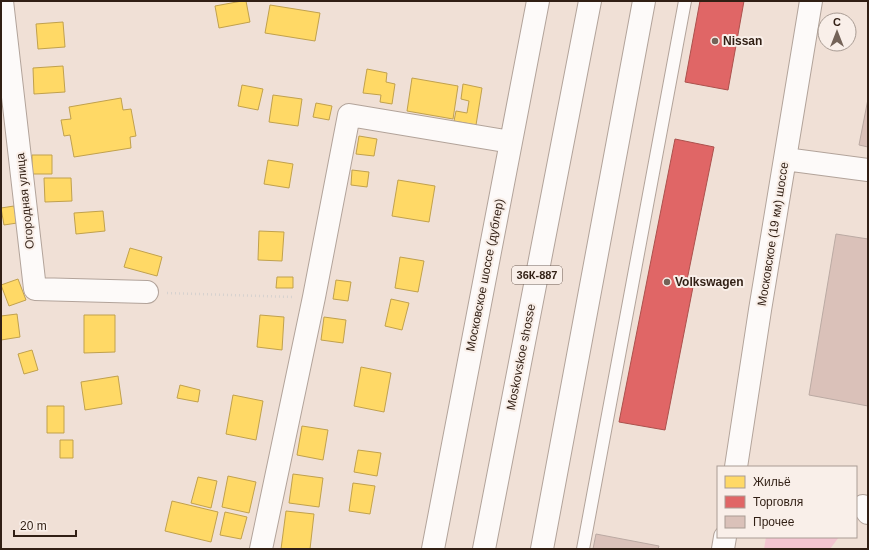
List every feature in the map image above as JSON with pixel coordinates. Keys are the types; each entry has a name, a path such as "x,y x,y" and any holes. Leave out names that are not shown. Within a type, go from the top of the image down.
{"street":[{"name":"Огородная улица","path":"2,1 35,289 147,292"},
{"name":"Московское шоссе (дублер)","path":"433,549 538,1"},
{"name":"Moskovskoe shosse","path":"484,549 590,1"},
{"path":"542,549 644,1"},
{"name":"Московское (19 км) шоссе","path":"736,466 811,1"},
{"path":"261,549 314,297 349,116 511,142"},
{"path":"785,159 868,170"},
{"path":"868,506 864,506 868,513"},
{"path":"723,549 725,538"}],"lane":[{"path":"583,549 685,1"}],"path":[{"path":"147,292 314,297"}],"shaded area":[{"path":"766,538 838,538 830,549 764,549"}],"building: Жильё":[{"path":"246,1 250,22 219,28 215,6"},
{"path":"270,5 320,13 315,41 265,33"},
{"path":"63,22 65,47 38,49 36,24"},
{"path":"63,66 65,92 34,94 33,68"},
{"path":"367,69 387,73 386,82 395,84 392,104 380,102 381,95 363,93"},
{"path":"412,78 458,86 453,119 407,111"},
{"path":"463,84 482,88 476,125 454,121 456,111 467,113 469,101 461,99"},
{"path":"242,85 263,89 258,110 238,106"},
{"path":"273,95 302,99 298,126 269,122"},
{"path":"121,98 123,110 131,109 136,136 130,137 131,148 74,157 70,135 64,136 61,120 71,119 69,107"},
{"path":"316,103 332,106 329,120 313,117"},
{"path":"359,136 377,139 374,156 356,154"},
{"path":"32,155 52,155 52,174 32,174"},
{"path":"268,160 293,164 289,188 264,184"},
{"path":"352,170 369,172 367,187 351,185"},
{"path":"44,178 71,178 72,201 45,202"},
{"path":"398,180 435,186 429,222 392,216"},
{"path":"14,206 17,223 4,225 1,208"},
{"path":"103,211 105,231 76,234 74,213"},
{"path":"259,231 284,232 282,261 258,260"},
{"path":"130,248 162,257 157,276 124,267"},
{"path":"400,257 424,261 418,292 395,288"},
{"path":"277,277 293,277 293,288 276,288"},
{"path":"18,279 26,300 9,306 1,285"},
{"path":"336,280 351,282 348,301 333,299"},
{"path":"391,299 409,303 402,330 385,326"},
{"path":"17,314 20,337 1,340 1,316"},
{"path":"84,315 115,315 115,352 84,353"},
{"path":"260,315 284,317 282,350 257,347"},
{"path":"324,317 346,320 343,343 321,340"},
{"path":"32,350 38,370 24,374 18,354"},
{"path":"361,367 391,373 384,412 354,406"},
{"path":"118,376 122,404 85,410 81,382"},
{"path":"180,385 200,390 198,402 177,398"},
{"path":"233,395 263,401 256,440 226,434"},
{"path":"47,406 64,406 64,433 47,433"},
{"path":"302,426 328,430 323,460 297,455"},
{"path":"60,440 73,440 73,458 60,458"},
{"path":"358,450 381,453 377,476 354,472"},
{"path":"293,474 323,478 319,507 289,503"},
{"path":"228,476 256,482 249,513 222,507"},
{"path":"198,477 217,481 211,508 191,503"},
{"path":"353,483 375,486 370,514 349,511"},
{"path":"172,501 218,512 211,542 165,531"},
{"path":"286,511 314,514 310,549 281,549"},
{"path":"225,512 247,517 241,539 220,535"}],"building: Торговля":[{"name":"Nissan","path":"700,1 744,1 728,90 685,82"},
{"name":"Volkswagen","path":"675,139 714,147 686,285 693,287 665,430 619,422"}],"building: Прочее":[{"path":"868,99 868,147 859,145"},
{"path":"836,234 868,239 868,406 809,395"},
{"path":"596,534 659,546 658,549 593,549"}],"place":[{"name":"Nissan","path":"715,41"},
{"name":"Volkswagen","path":"667,282"}]}
